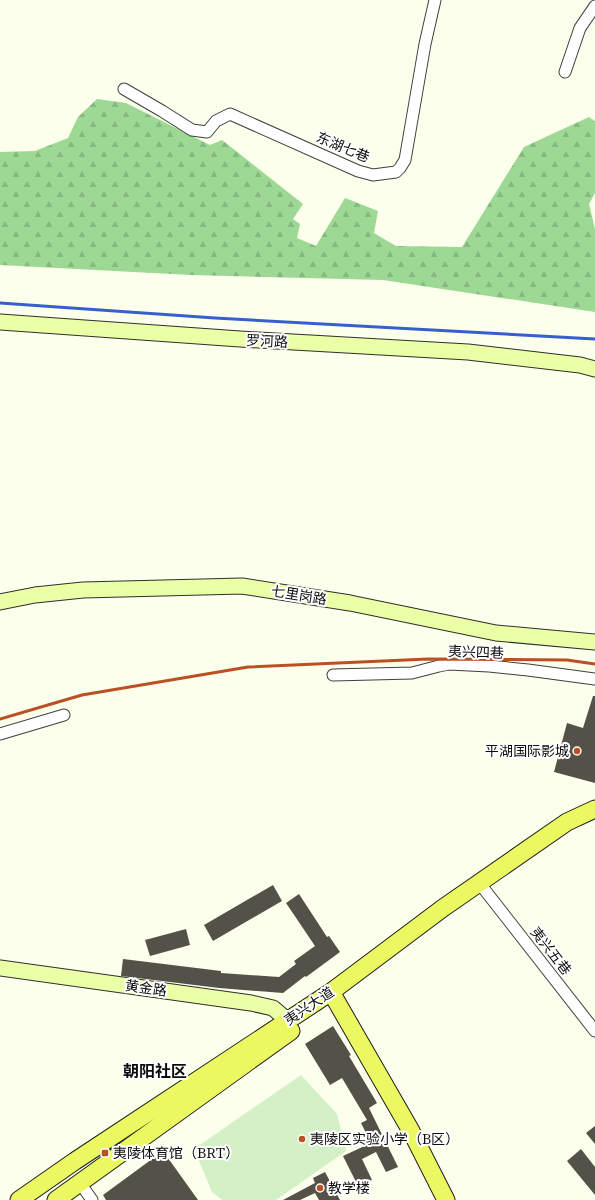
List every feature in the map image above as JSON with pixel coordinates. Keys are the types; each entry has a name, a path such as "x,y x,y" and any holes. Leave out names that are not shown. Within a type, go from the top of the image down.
{"main road":[{"name":"罗河路","path":"0,322 240,339 468,352 580,365 595,369"},
{"name":"罗河路","path":"534,359 579,358 595,362"},
{"name":"七里岗路","path":"0,602 35,595 83,590 242,586 350,603 496,633 595,642"},
{"name":"夷兴大道","path":"19,1200 75,1161 288,1020 333,995 443,908 567,822 595,809"},
{"name":"夷兴大道","path":"56,1200 333,995 571,828 595,818"},
{"name":"黄金路","path":"0,968 251,1003 273,1008 288,1020"},
{"path":"333,995 411,1132 446,1200"}],"street":[{"name":"东湖七巷","path":"124,89 192,130 207,132 216,121 230,114 358,171 373,176 396,172 405,160 425,44 435,0"},
{"path":"565,72 580,28 595,6"},
{"name":"夷兴四巷","path":"333,675 412,673 449,664 520,669 595,679"},
{"path":"0,734 64,715"},
{"name":"夷兴五巷","path":"484,889 595,1031"},
{"path":"80,1183 92,1200"}],"green space":[{"path":"97,99 126,103 210,145 222,140 303,204 293,219 300,224 297,238 316,246 345,198 378,211 374,233 396,246 462,247 524,147 589,117 595,121 595,193 589,204 595,229 595,312 383,280 191,275 0,265 0,152 35,151 68,138 78,117"},
{"path":"301,1075 337,1114 346,1151 276,1200 222,1200 212,1192 194,1149"}],"building":[{"name":"平湖国际影城","path":"593,696 595,696 595,783 554,772 567,723 583,728"},
{"path":"273,885 282,901 213,941 204,925"},
{"path":"299,894 327,937 329,936 340,952 283,993 219,988 121,976 123,959 221,971 221,973 279,977 296,964 294,961 315,946 286,903"},
{"path":"186,929 190,945 150,956 145,940"},
{"path":"333,1026 351,1055 349,1056 377,1103 369,1108 398,1167 386,1172 376,1152 362,1159 372,1180 358,1186 343,1156 371,1143 361,1123 367,1120 342,1078 330,1085 305,1044"},
{"path":"595,1126 595,1144 586,1133"},
{"path":"581,1149 595,1167 595,1195 567,1161"},
{"path":"163,1151 198,1200 106,1200 103,1195"},
{"name":"教学楼","path":"325,1172 340,1200 319,1200 315,1193 300,1200 283,1200 315,1183 313,1178"}],"waterway":[{"path":"0,303 215,318 595,339"}],"railway":[{"path":"0,719 82,695 248,667 428,659 567,660 595,664"}],"place":[{"name":"平湖国际影城","path":"577,751"},
{"name":"夷陵区实验小学（B区）","path":"302,1139"},
{"name":"夷陵体育馆（BRT）","path":"105,1153"},
{"name":"教学楼","path":"320,1188"}],"district":[{"name":"朝阳社区","path":"155,1071"}]}
